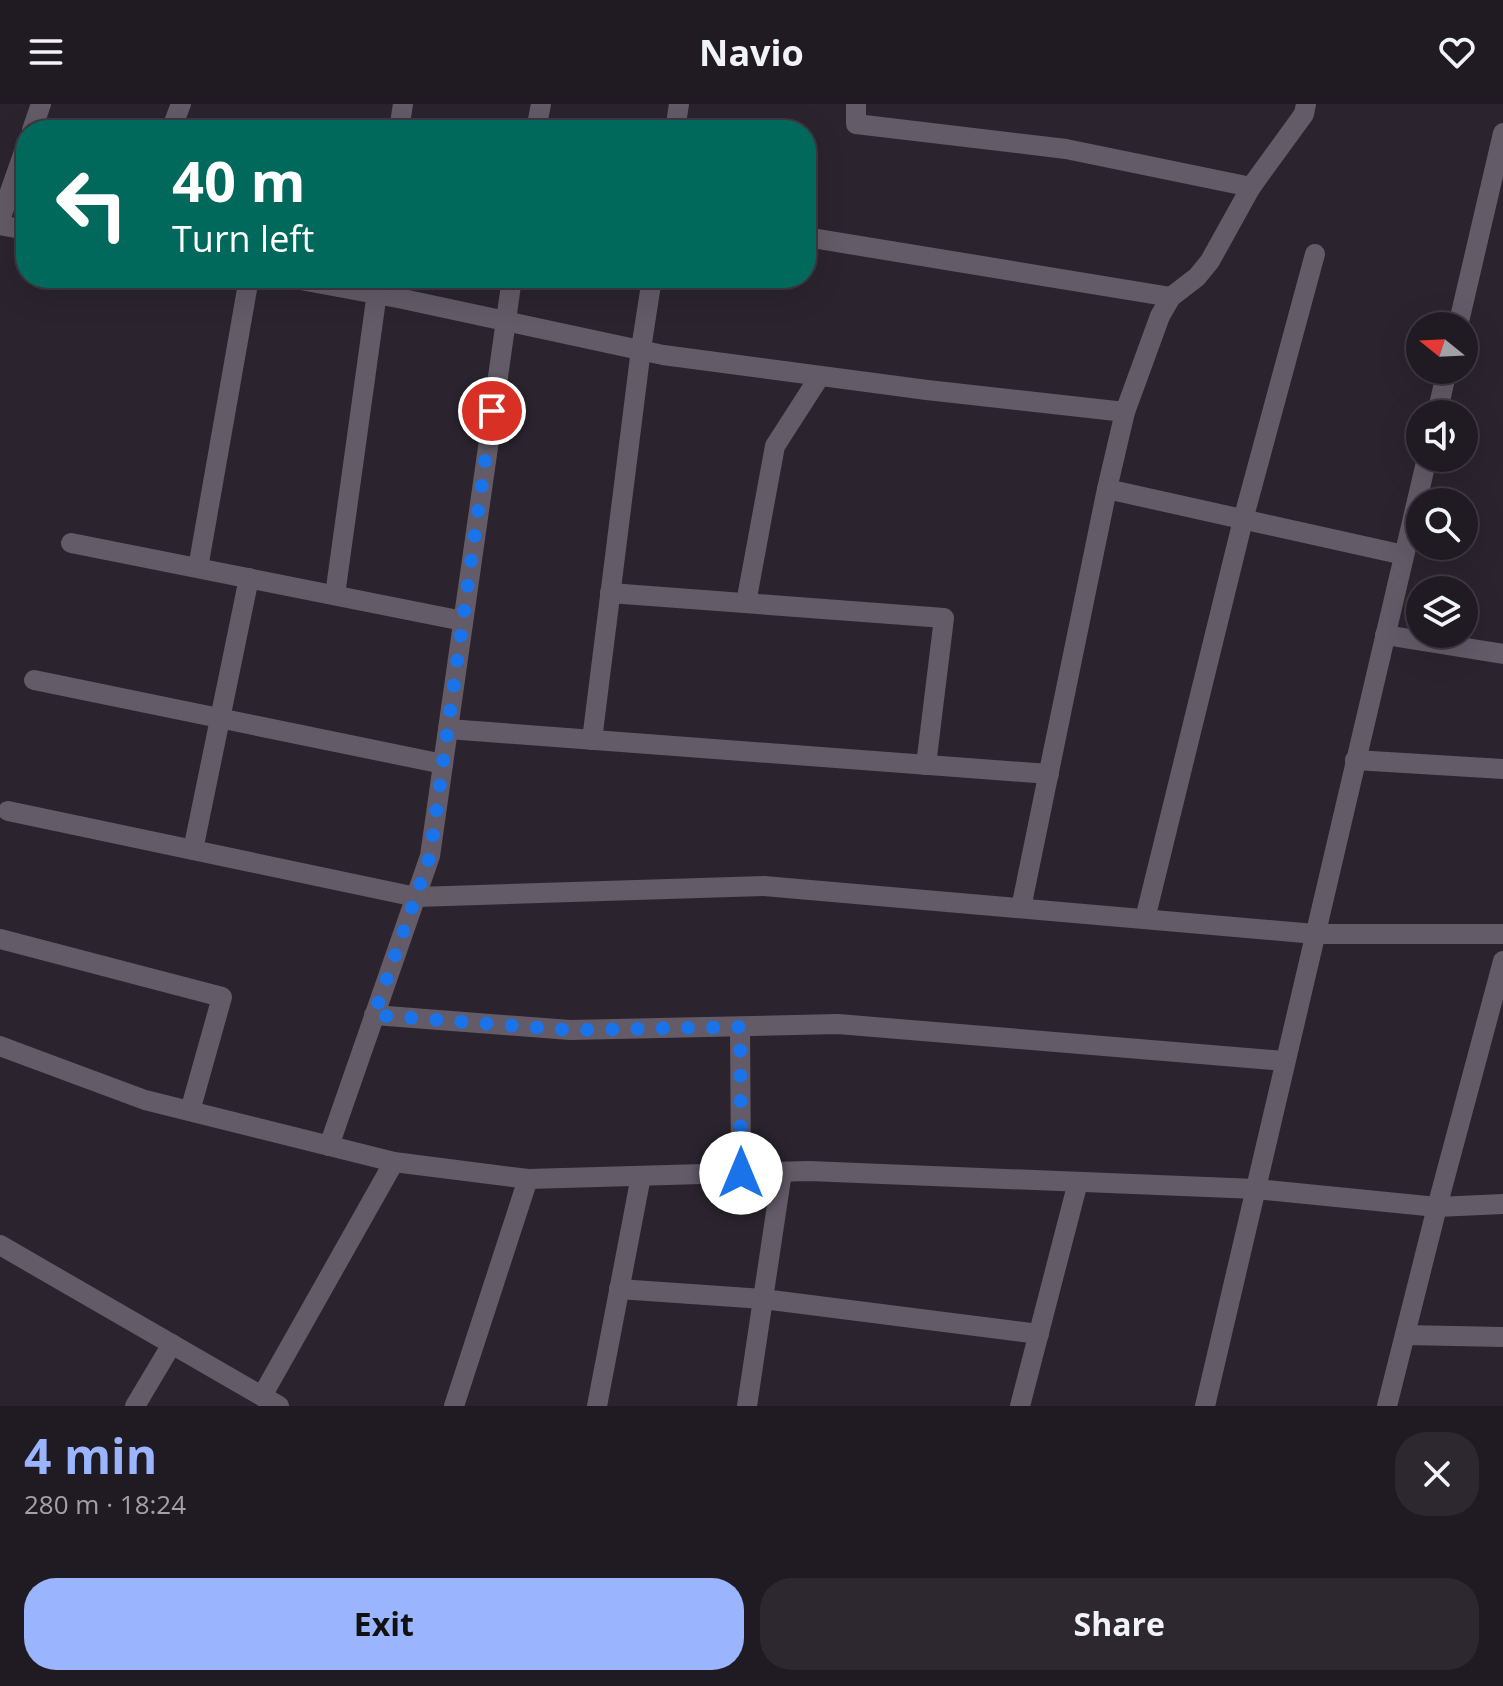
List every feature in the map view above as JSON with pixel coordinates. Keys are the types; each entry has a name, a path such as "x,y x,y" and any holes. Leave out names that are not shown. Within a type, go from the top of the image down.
{"street":[{"path":"856,104 856,124 1066,149 1251,187"},
{"path":"1021,908 1125,412 1160,316 1171,297 1197,277 1210,261 1251,187 1304,114 1306,104"},
{"path":"1462,312 1495,202 1503,133"},
{"path":"0,222 16,175"},
{"path":"816,239 1171,297"},
{"path":"1145,919 1243,520 1315,254"},
{"path":"198,568 247,288"},
{"path":"335,595 378,288"},
{"path":"385,288 505,321 641,349 820,376 1125,412"},
{"path":"329,1146 430,856 510,288"},
{"path":"592,740 650,288"},
{"path":"746,603 775,446 820,376"},
{"path":"1205,1406 1424,472"},
{"path":"1107,489 1404,555"},
{"path":"71,543 463,621"},
{"path":"193,850 249,578"},
{"path":"610,593 944,618 926,765"},
{"path":"1385,635 1503,654"},
{"path":"34,680 443,764"},
{"path":"448,729 1049,774"},
{"path":"1355,760 1503,769"},
{"path":"8,811 416,897 764,886 1315,934 1503,934"},
{"path":"0,939 222,997 190,1111"},
{"path":"1387,1406 1503,961"},
{"path":"374,1015 570,1030 838,1024 1285,1061"},
{"path":"740,1027 741,1173"},
{"path":"0,1046 145,1100 394,1162 528,1179 782,1172 1256,1189 1437,1207 1503,1204"},
{"path":"0,1245 270,1401 394,1162"},
{"path":"747,1406 782,1172"},
{"path":"597,1406 641,1176"},
{"path":"454,1406 528,1179"},
{"path":"1020,1406 1078,1182"},
{"path":"619,1289 763,1299 1039,1334"},
{"path":"1405,1335 1503,1337"},
{"path":"135,1406 172,1344"}],"route":[{"path":"492,411 430,856 374,1015 570,1030 740,1027 741,1173"}]}
